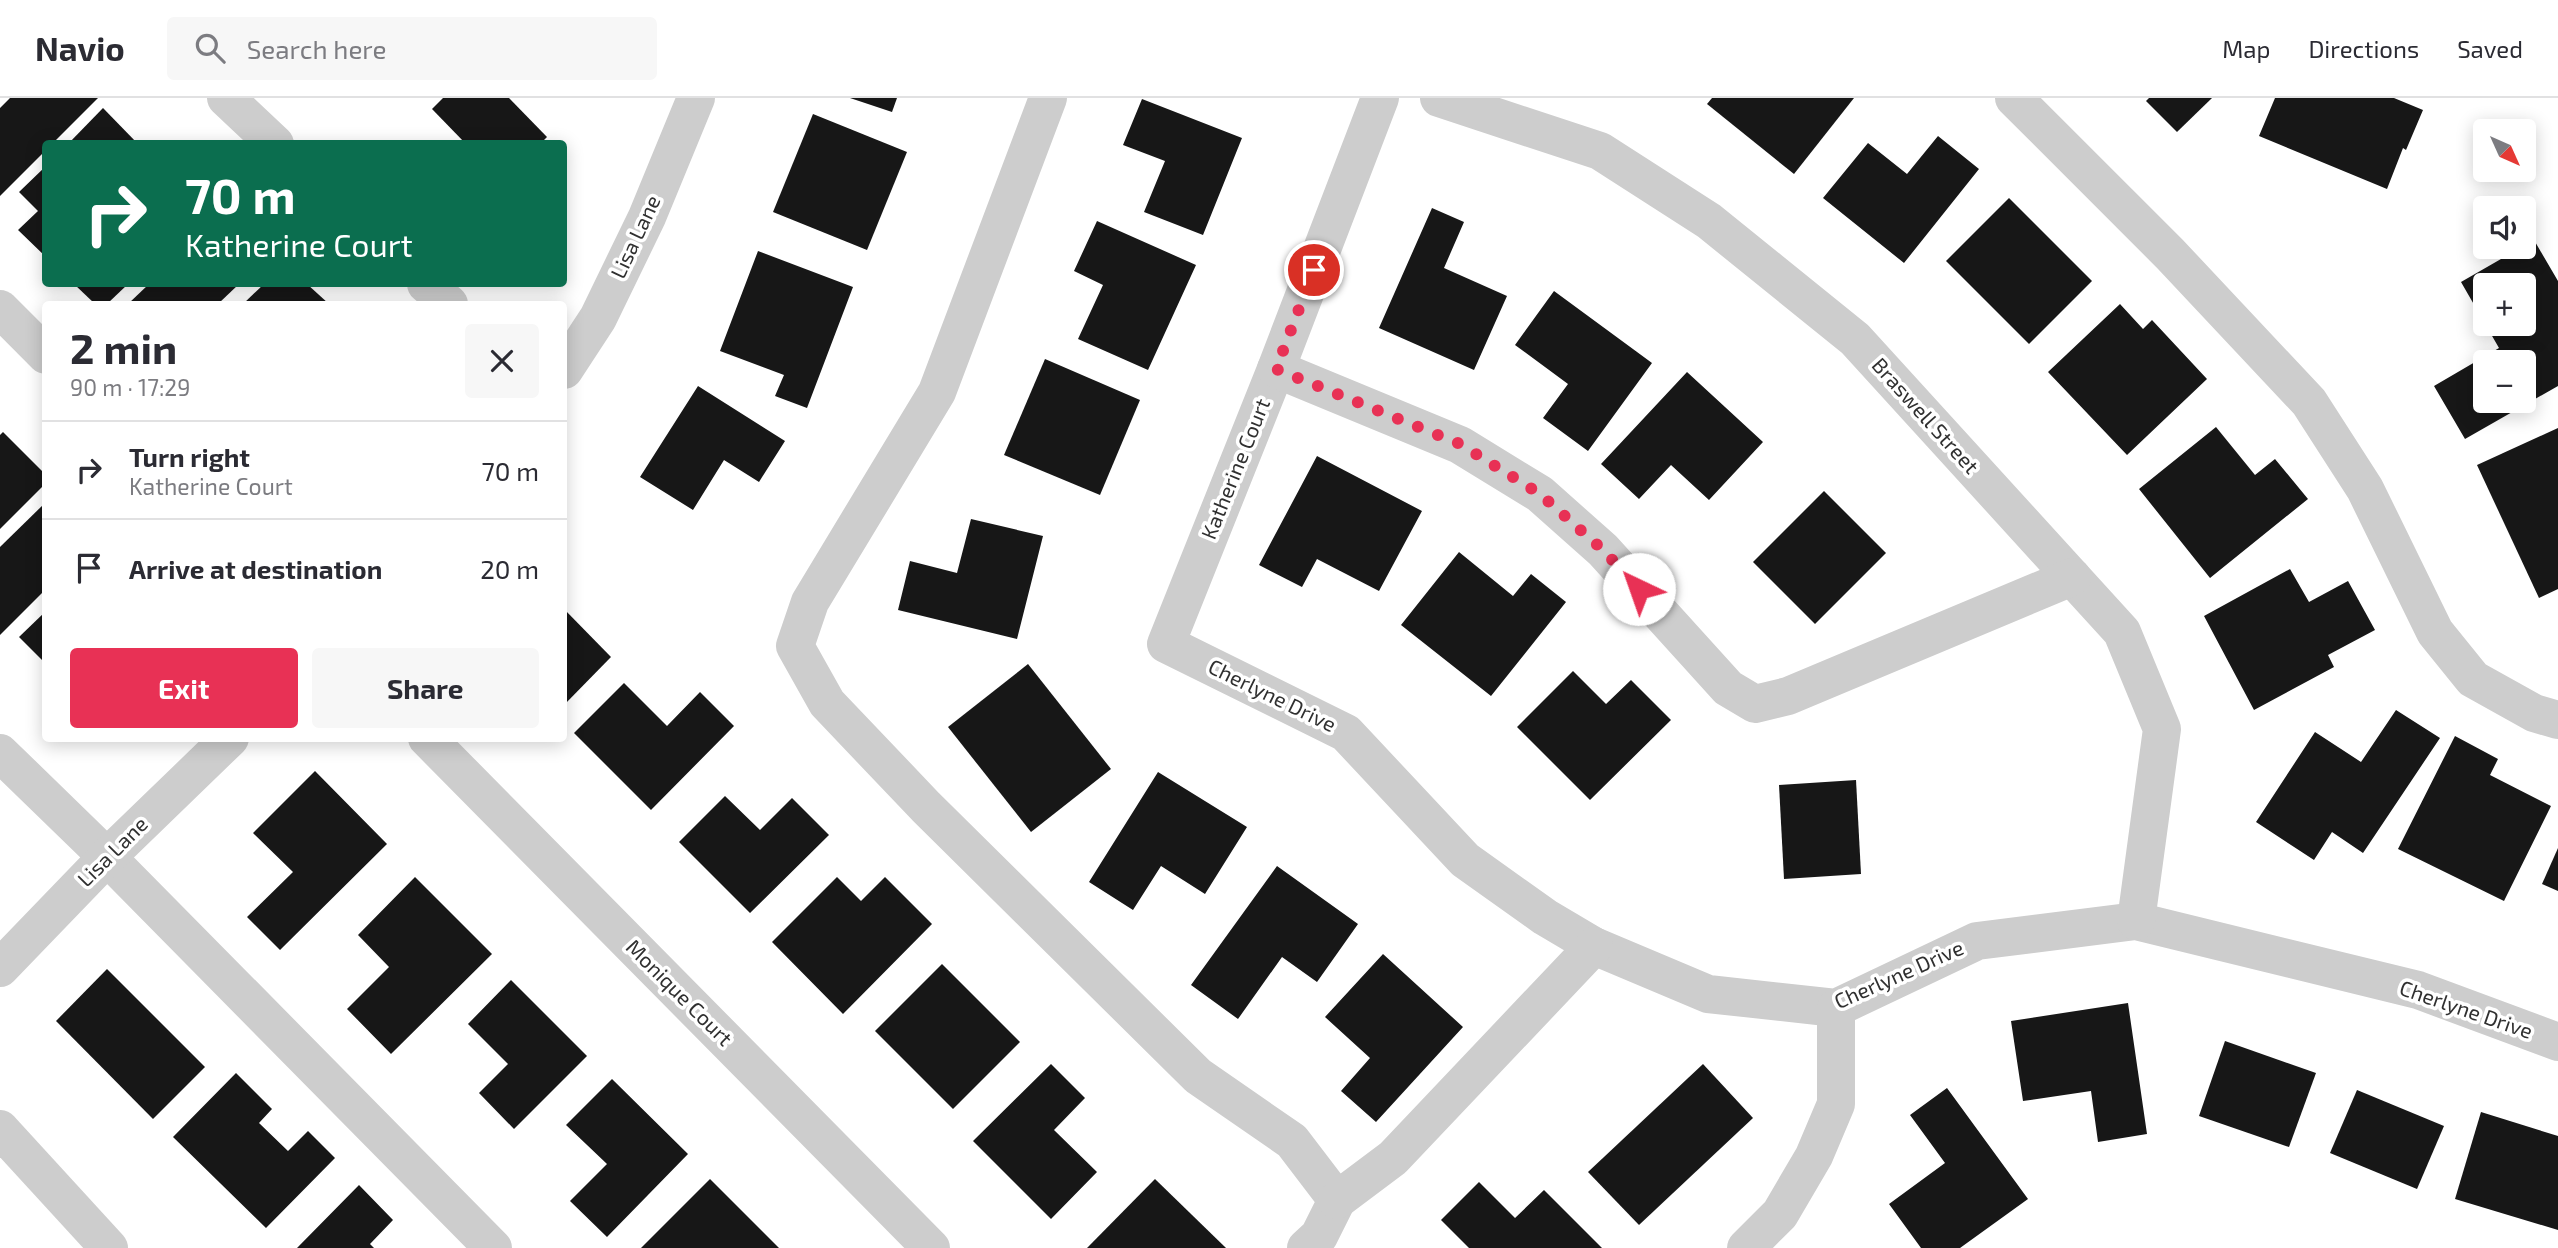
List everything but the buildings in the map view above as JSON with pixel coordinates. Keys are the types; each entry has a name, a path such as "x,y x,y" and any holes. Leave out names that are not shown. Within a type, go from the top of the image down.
{"street":[{"path":"226,98 271,140"},
{"name":"Lisa Lane","path":"567,365 598,318 647,217 696,98"},
{"path":"1048,98 937,392 810,601 795,646 827,703 926,807 1198,1076 1292,1141 1337,1200"},
{"name":"Katherine Court","path":"1166,644 1380,98"},
{"name":"Braswell Street","path":"1439,98 1600,151 1709,222 1855,339 2122,632 2162,729 2136,921"},
{"path":"2014,98 2170,254 2309,402 2365,488 2435,632 2473,679 2534,713 2558,720"},
{"path":"429,287 446,301"},
{"path":"0,309 42,351"},
{"path":"1276,369 1460,444 1540,494 1603,550 1728,688 1755,704 1788,696 2072,577"},
{"name":"Cherlyne Drive","path":"1166,644 1346,733 1465,860 1545,917 1594,946 1708,994 1836,1008 1977,941 2136,921 2418,990 2558,1042"},
{"name":"Lisa Lane","path":"0,968 107,857 226,742"},
{"name":"Monique Court","path":"431,742 931,1248"},
{"path":"0,752 493,1248"},
{"path":"1306,1248 1319,1236 1337,1200 1393,1158 1594,946"},
{"path":"1746,1248 1780,1214 1814,1156 1836,1104 1836,1008"},
{"path":"0,1129 109,1248"}],"route":[{"path":"1314,270 1276,369 1460,444 1540,494 1603,550 1639,589"}]}
